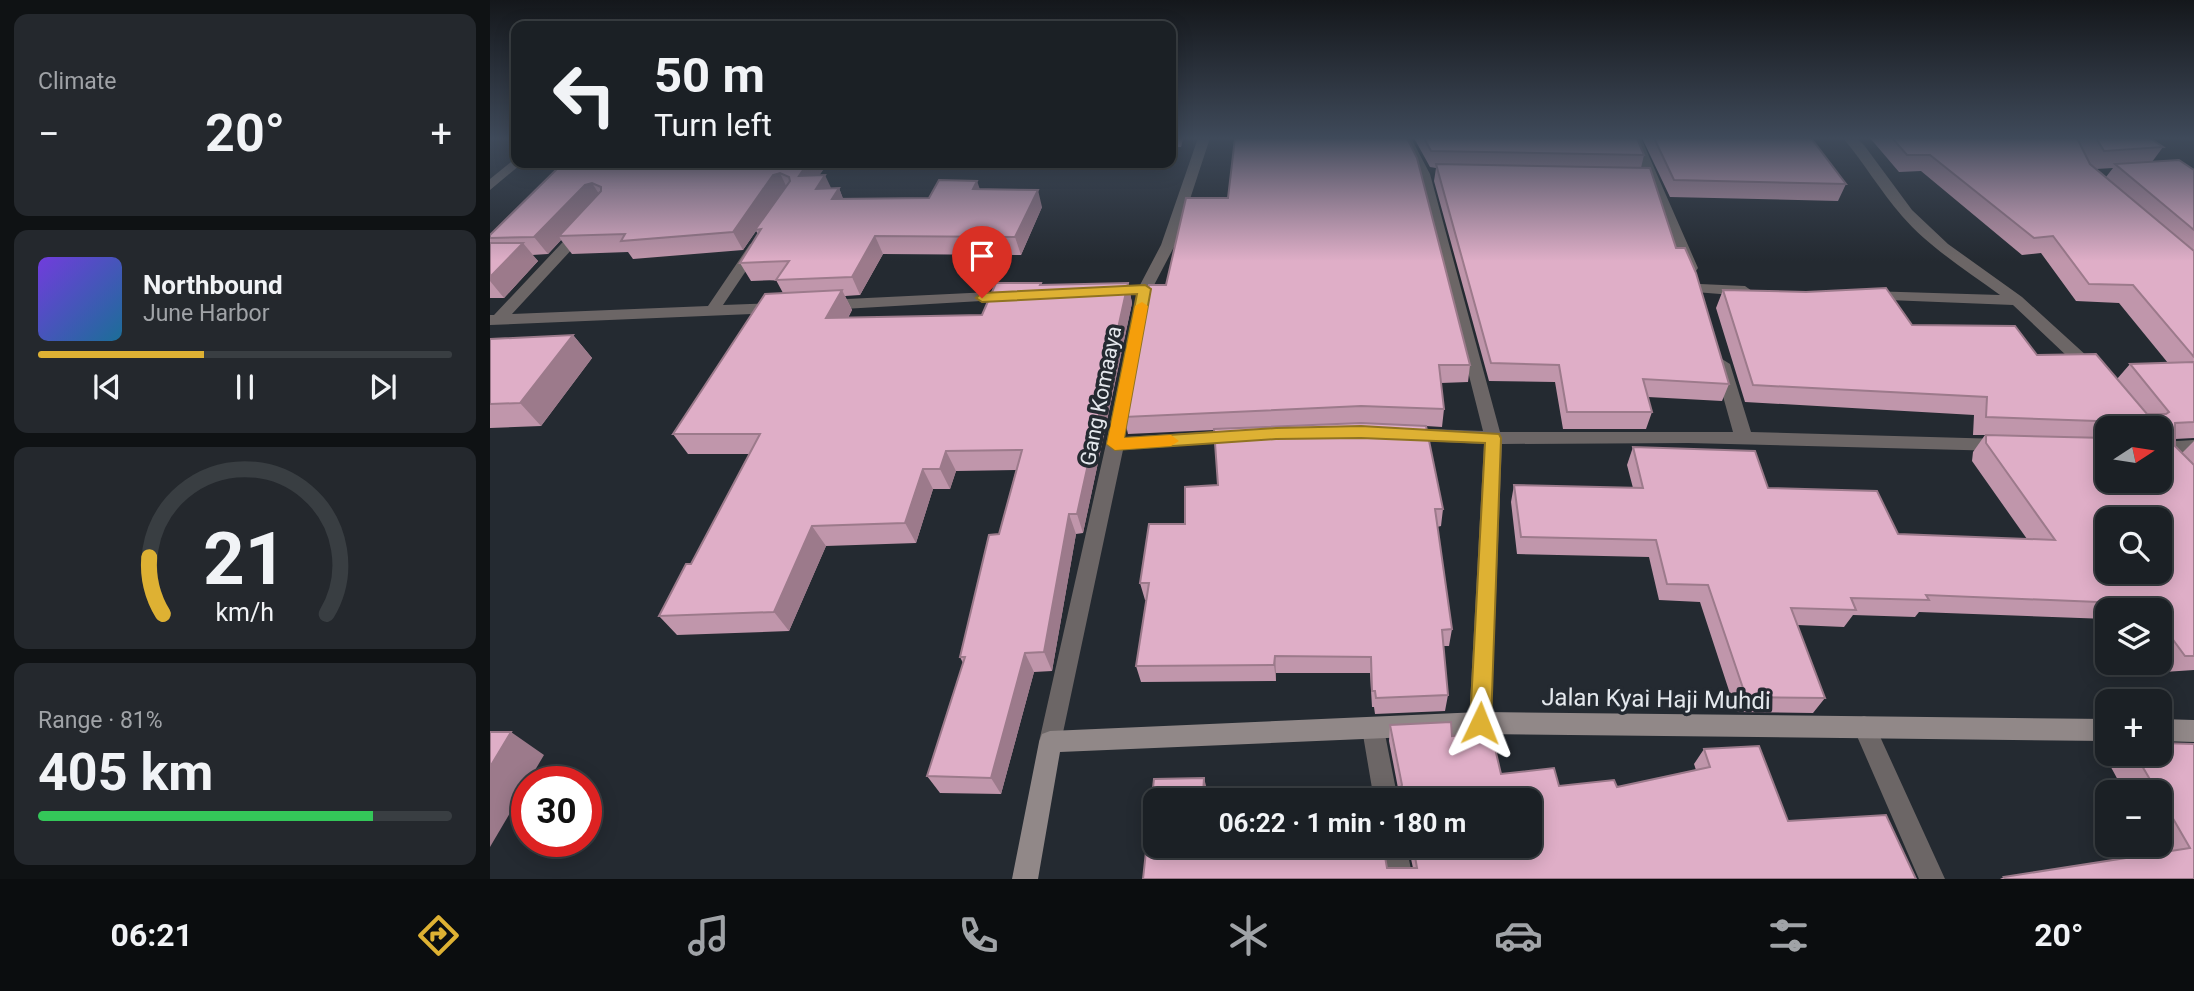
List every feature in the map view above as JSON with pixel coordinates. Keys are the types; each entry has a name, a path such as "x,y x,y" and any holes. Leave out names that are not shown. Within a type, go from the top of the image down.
{"street":[{"name":"Gang Komaaya","path":"1050,742 1115,444 1145,289 1168,245 1191,179"},
{"path":"1432,179 1493,438 1480,723"},
{"path":"1647,179 1702,295 1764,292"},
{"path":"1882,179 1907,213 1943,247 2017,300 2085,361 2100,379"},
{"path":"494,320 595,216"},
{"path":"712,311 766,231"},
{"path":"1089,292 1145,289"},
{"path":"494,320 1033,295"},
{"path":"1855,296 2017,300"},
{"path":"1717,344 1744,439"},
{"path":"1387,433 1493,438 1744,439 2025,445"},
{"path":"1115,444 1250,435"},
{"path":"2172,448 2194,446"},
{"path":"2172,462 2177,468"},
{"name":"Jalan Kyai Haji Muhdi","path":"1050,742 1480,723 2095,730"},
{"path":"1864,727 1932,879"},
{"path":"1373,729 1384,788"},
{"path":"2172,730 2194,731"},
{"path":"1024,879 1037,824 1050,742"},
{"path":"1396,858 1400,879"}],"building":[{"path":"547,179 770,179 733,232 621,241 625,234 559,236 601,191 601,187 592,183 585,185 534,237 490,238"},
{"path":"822,179 816,189 839,188 832,199 929,198 939,180 977,181 973,189 1038,190 1015,237 875,236 852,277 776,280 789,261 740,263 761,229 755,230 790,181"},
{"path":"1230,179 1422,179 1470,365 1439,365 1444,409 1361,406 1124,417 1149,285 1166,285 1186,198 1228,198"},
{"path":"1440,179 1654,179 1676,248 1685,248 1696,273 1729,384 1643,379 1652,412 1567,412 1559,365 1491,363"},
{"path":"1842,179 1846,184 1674,180"},
{"path":"1960,179 2108,179 2194,251 2194,357 2133,285 2089,284 2053,236 2034,238"},
{"path":"2133,179 2194,179 2194,230"},
{"path":"490,243 523,243 490,277"},
{"path":"996,283 1128,283 1077,514 1069,514 1044,652 1025,653 991,778 927,776 965,657 960,657 989,535 999,534 1022,450 946,451 940,469 923,469 905,523 812,526 774,612 659,616 686,564 691,564 760,434 673,434 765,294 842,290 826,318 982,315"},
{"path":"1886,288 1912,325 2015,326 2037,355 2096,354 2147,414 2169,412 2130,364 2194,362 2194,422 2175,423 2175,446 2194,465 2194,656 2185,656 2172,638 2172,598 2095,598 2095,602 1926,595 1929,600 1851,598 1856,610 1791,608 1825,698 1746,697 1708,585 1667,584 1656,540 1521,537 1514,485 1643,488 1633,447 1755,451 1768,488 1877,491 1898,534 2055,540 1986,443 1986,435 2095,438 2095,494 2172,494 2172,416 2095,416 2095,421 1986,417 1987,397 1753,385 1723,290 1806,292"},
{"path":"573,335 520,403 490,404 490,339"},
{"path":"1361,423 1426,426 1443,509 1435,509 1452,629 1442,630 1448,695 1376,698 1375,691 1372,691 1371,657 1275,656 1274,665 1136,666 1149,583 1140,583 1149,524 1185,524 1185,487 1218,485 1214,429"},
{"path":"1451,722 1452,736 1491,731 1501,774 1554,768 1559,786 1614,780 1617,787 1710,767 1704,749 1759,746 1788,821 1886,815 1916,879 1143,879 1145,858 1385,858 1387,868 1417,868 1415,858 1542,858 1542,788 1400,788 1402,785 1390,725"},
{"path":"490,732 511,732 490,767"},
{"path":"2172,743 2194,744 2194,879 2004,877 2132,857 2172,857 2172,851 2190,848 2172,817 2172,780 2150,780 2142,766 2172,766"},
{"path":"1204,778 1203,788 1153,788 1154,779"}],"slow traffic":[{"path":"1142,306 1115,444 1171,441"}],"route":[{"path":"982,298 1145,289 1115,444 1276,434 1361,432 1493,438 1480,723"}]}
